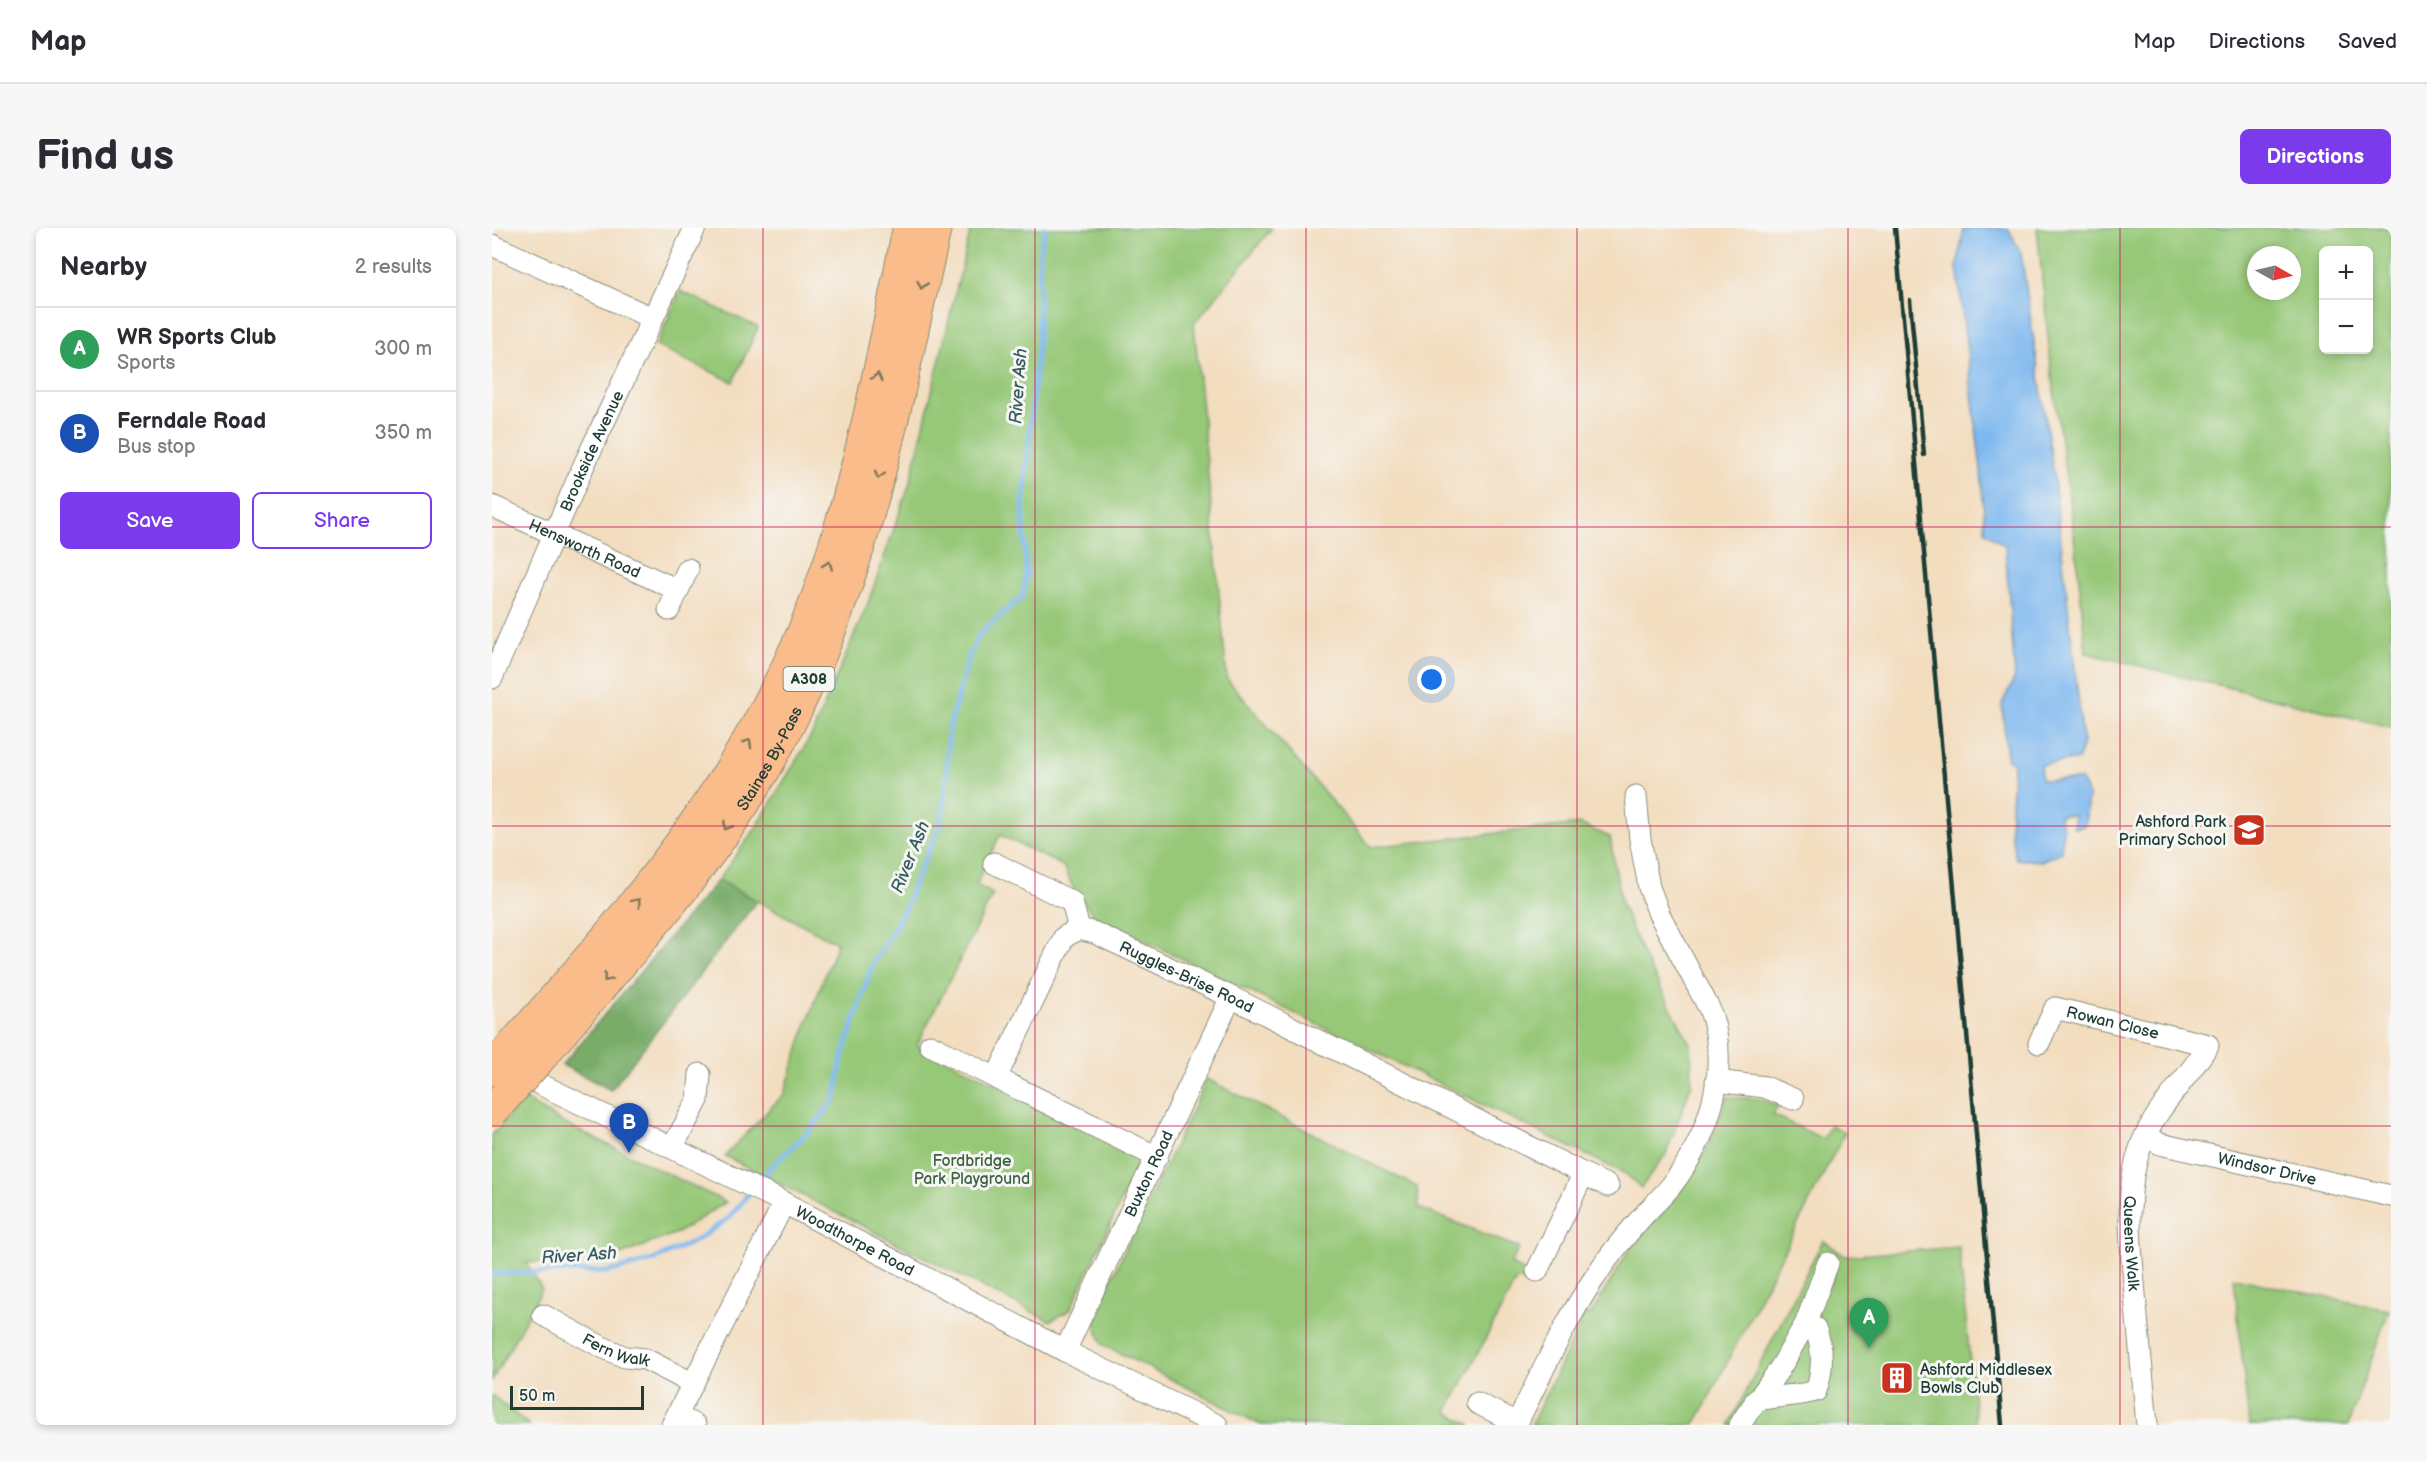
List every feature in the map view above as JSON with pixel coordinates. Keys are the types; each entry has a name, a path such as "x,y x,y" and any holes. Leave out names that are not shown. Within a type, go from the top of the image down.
{"highway":[{"name":"Staines By-Pass","path":"492,1111 515,1054 693,829 748,743 778,686 830,562 861,449 909,228"},
{"name":"Staines By-Pass","path":"492,1069 515,1054 707,856 764,770 804,693 832,627 862,540 883,459 935,228"}],"street":[{"name":"Brookside Avenue","path":"492,678 554,534 695,228"},
{"path":"492,245 652,318"},
{"name":"Hensworth Road","path":"492,506 554,534 674,600 688,569"},
{"path":"1478,1403 1516,1424 1579,1301 1618,1245 1669,1188 1690,1158 1706,1121 1716,1081 1719,1054 1715,1024 1709,1008 1659,914 1649,887 1640,839 1636,796"},
{"path":"994,863 1072,902 1079,928 1064,937 996,1078"},
{"name":"Ruggles-Brise Road","path":"1079,928 1095,933 1232,997 1608,1186"},
{"name":"Buxton Road","path":"1065,1351 1232,997"},
{"name":"Rowan Close","path":"2039,1043 2055,1008 2208,1045"},
{"name":"Queens Walk","path":"2147,1425 2130,1236 2132,1185 2146,1136 2161,1108 2197,1064 2208,1045"},
{"path":"930,1046 1156,1158"},
{"name":"Woodthorpe Road","path":"515,1054 672,1148 784,1203 1065,1351 1217,1425"},
{"path":"672,1148 699,1100 700,1074"},
{"path":"1716,1081 1765,1087 1792,1099"},
{"name":"Windsor Drive","path":"2146,1136 2160,1144 2391,1196"},
{"path":"1537,1271 1583,1175"},
{"path":"681,1422 692,1383 784,1203"},
{"path":"1740,1425 1755,1401 1778,1373 1805,1325 1828,1263"},
{"name":"Fern Walk","path":"543,1315 602,1347 625,1357 645,1359 692,1383"},
{"path":"1755,1401 1774,1396 1793,1397 1816,1391 1822,1362 1820,1340 1815,1328 1805,1325"}],"green space":[{"name":"Fordbridge Park Playground","path":"971,228 1272,228 1194,324 1227,679 1371,847 1580,824 1610,837 1621,902 1642,953 1691,1046 1692,1083 1666,1154 1641,1188 1626,1174 1094,916 1074,889 1063,866 1000,835 976,885 993,894 917,1045 1142,1156 1070,1310 1050,1321 725,1156 784,1094 807,1023 837,943 718,880 756,828 812,734 868,603 910,483"},
{"path":"2037,228 2391,228 2391,727 2086,653 2077,558 2052,376"},
{"path":"680,291 758,327 733,382 656,346"},
{"path":"718,880 757,901 611,1090 562,1065"},
{"path":"1207,1079 1417,1187 1419,1208 1519,1248 1511,1264 1531,1275 1527,1283 1517,1279 1447,1412 1471,1425 1261,1425 1102,1344 1093,1317"},
{"path":"1727,1097 1760,1099 1778,1106 1773,1115 1823,1139 1830,1125 1845,1132 1695,1425 1531,1425 1585,1313 1590,1316 1631,1247 1680,1192 1709,1144"},
{"path":"524,1099 563,1123 726,1202 679,1232 621,1255 526,1263 542,1289 492,1381 492,1135"},
{"path":"1823,1240 1845,1256 1959,1247 1976,1425 1729,1425"},
{"path":"2234,1278 2389,1310 2348,1425 2249,1425"},
{"path":"492,1395 529,1425 492,1425"}],"water":[{"path":"1964,228 2008,228 2021,253 2053,469 2083,742 2079,759 2040,765 2042,780 2082,780 2088,796 2085,826 2074,828 2074,815 2059,815 2063,827 2061,852 2041,861 2016,859 2010,831 2013,763 2007,758 2002,704 2015,677 2005,546 1985,531 1981,470 1957,267"}],"waterway":[{"name":"River Ash","path":"756,1185 770,1168 809,1131 836,1098 841,1062 872,965 902,915 940,826 947,779 950,724 969,656 980,633 1023,596 1026,573 1023,509 1038,342 1040,250 1045,228"},
{"name":"River Ash","path":"492,1274 608,1272 653,1260 695,1241 729,1218 750,1192"}],"railway":[{"path":"1895,228 2002,1425"},
{"path":"1910,300 1924,455"}],"place":[{"name":"Ashford Park Primary School","path":"2249,830"},
{"name":"Ferndale Road","path":"629,1153"},
{"name":"WR Sports Club","path":"1869,1348"},
{"name":"Ashford Middlesex Bowls Club","path":"1897,1378"}]}
